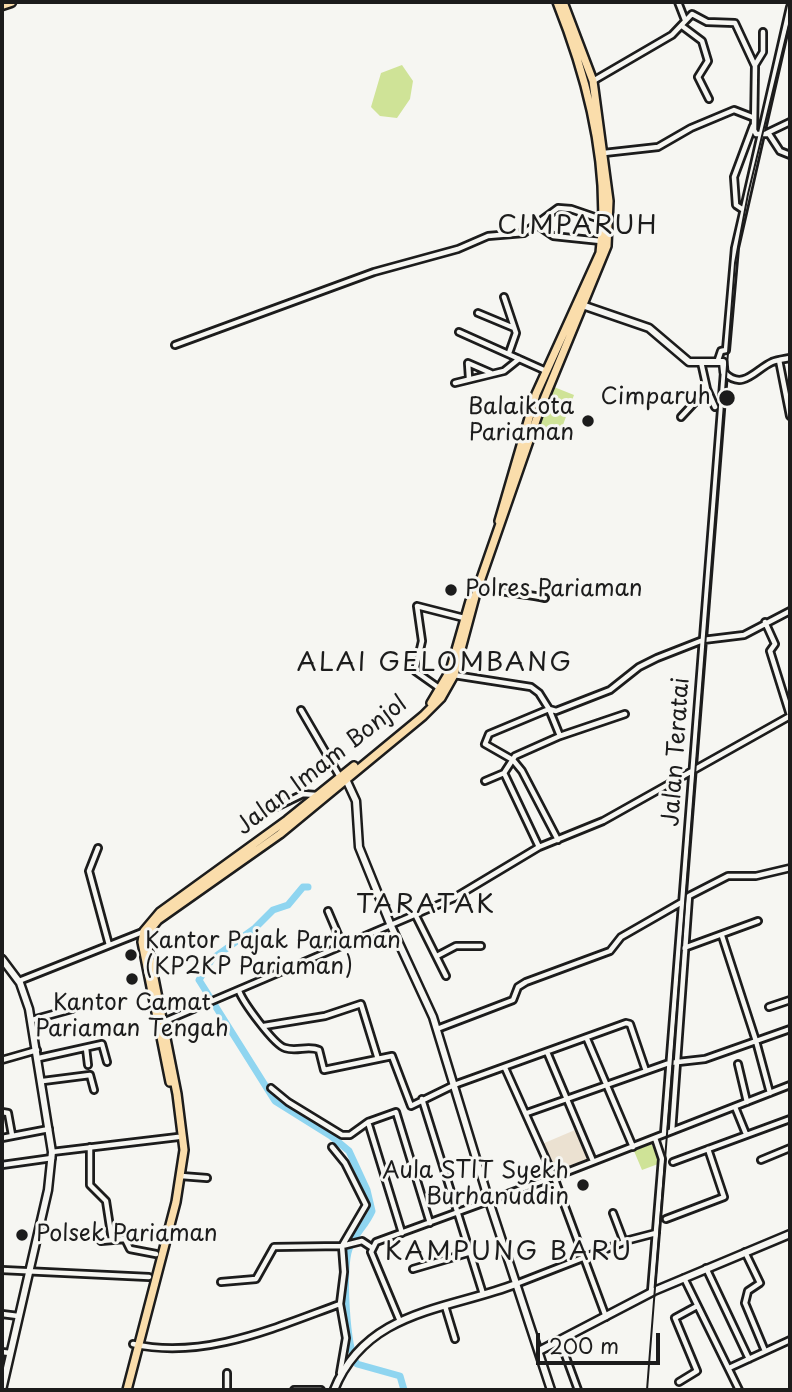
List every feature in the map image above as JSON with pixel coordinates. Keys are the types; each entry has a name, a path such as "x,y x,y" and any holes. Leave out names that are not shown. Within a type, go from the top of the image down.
{"highway":[{"path":"2,5 11,2"}],"main road":[{"path":"557,2 593,81 603,221 602,255 567,336"},
{"path":"563,2 604,153 609,201 602,255 585,306 567,336"},
{"name":"Jalan Imam Bonjol","path":"278,831 317,796 436,704 454,675 464,618 516,475 536,408 536,394 567,336"},
{"name":"Jalan Imam Bonjol","path":"536,408 545,397 567,336"},
{"path":"536,394 545,397"},
{"name":"Jalan Imam Bonjol","path":"407,726 441,690 458,651 485,563"},
{"name":"Jalan Imam Bonjol","path":"145,932 215,876 278,831 343,776"},
{"path":"135,1345 149,1277 164,1236 177,1175 178,1137 175,1094 145,932"},
{"path":"124,1390 181,1176 183,1137 154,990"}],"street":[{"path":"678,2 683,24 704,44 708,61 698,77 709,99"},
{"path":"585,306 649,328 686,360 701,362 719,357 726,350 732,264 742,209 790,7"},
{"path":"593,81 683,24 692,14 707,22 737,24 755,66"},
{"path":"763,32 763,52 755,66 753,126 755,132 760,134 790,122"},
{"path":"604,153 658,147 691,128 734,110 752,117"},
{"path":"742,209 736,205 734,177 753,126"},
{"path":"767,133 780,150 790,155"},
{"path":"175,345 374,271 458,249 488,236 524,233 537,225 548,213 562,208 603,221"},
{"path":"537,225 553,236 601,241"},
{"path":"504,297 515,328 515,339 509,353"},
{"path":"478,313 515,328"},
{"path":"459,332 546,372"},
{"path":"719,357 725,363 724,372 733,379 746,379 779,360 790,358"},
{"path":"455,383 508,369 519,359"},
{"path":"779,360 790,416"},
{"path":"701,362 707,389 715,407"},
{"path":"469,379 468,363 492,373"},
{"name":"Jalan Teratai","path":"664,1134 724,372"},
{"path":"681,417 707,389"},
{"path":"479,585 499,593 517,591 545,598"},
{"path":"441,690 415,671 422,641 417,606 464,618"},
{"path":"558,840 526,777 513,760 488,747 485,739 509,723 549,709 561,709 610,690 639,667 703,640 737,638 790,611"},
{"path":"162,1022 454,898 539,847 604,821 790,715 770,651 775,644 765,622"},
{"path":"454,675 531,687 539,693 549,709 560,736"},
{"path":"301,710 356,801 357,840 391,926 437,1029 512,1286 519,1294 551,1390"},
{"path":"485,781 504,773 515,756 560,736 625,714"},
{"path":"504,773 539,847"},
{"path":"272,809 303,794 317,796"},
{"path":"98,848 89,871 109,945"},
{"path":"672,1131 689,896 729,876 753,876 790,868"},
{"path":"437,1029 513,1000 518,987 526,982 610,951 621,937 683,902"},
{"path":"328,911 342,944"},
{"path":"415,914 446,976"},
{"path":"684,948 758,921"},
{"path":"19,981 145,932"},
{"path":"722,936 770,1093"},
{"path":"437,956 456,946 481,946"},
{"path":"2,958 19,981 32,1020 52,1155 2,1390"},
{"path":"239,991 276,1042 285,1048 319,1050 324,1070 348,1067 377,1056 393,1056 411,1106 454,1085 629,1023 646,1070"},
{"path":"769,1007 790,1000"},
{"path":"264,1026 325,1016 361,1004 377,1056"},
{"path":"32,1020 72,1009"},
{"path":"527,1113 646,1070 669,1063 705,1059 790,1029"},
{"path":"587,1039 633,1147"},
{"path":"39,1058 104,1045 107,1062"},
{"path":"86,1048 88,1065"},
{"path":"2,1060 37,1050"},
{"path":"547,1052 593,1161"},
{"path":"738,1064 747,1102"},
{"path":"505,1069 554,1177 606,1317"},
{"path":"43,1082 90,1075 94,1090"},
{"path":"371,1247 378,1240 554,1177 790,1085"},
{"path":"271,1088 293,1106 342,1135 350,1135 368,1122 396,1112 430,1223"},
{"path":"422,1099 483,1294"},
{"path":"734,1107 746,1134"},
{"path":"2,1112 9,1114 12,1135"},
{"path":"673,1162 790,1119"},
{"path":"368,1122 402,1233"},
{"path":"2,1138 50,1128"},
{"path":"2,1164 90,1147 178,1137"},
{"path":"651,1293 662,1159 655,1138"},
{"path":"90,1147 90,1185 106,1201 112,1240"},
{"path":"332,1147 345,1163 366,1205 342,1246 344,1272 340,1304 346,1338 334,1390"},
{"path":"761,1160 790,1148"},
{"path":"666,1219 724,1197 708,1149"},
{"path":"181,1176 207,1178"},
{"path":"613,1213 624,1242"},
{"path":"339,1377 356,1355 399,1319 512,1286 624,1242 656,1233"},
{"path":"539,1351 651,1293 790,1234"},
{"path":"101,1241 125,1238 130,1249 156,1254"},
{"path":"221,1282 256,1279 274,1247 342,1246 365,1241 371,1247 399,1319"},
{"path":"745,1251 760,1283 748,1291 745,1303 765,1352"},
{"path":"413,1269 471,1252"},
{"path":"706,1268 749,1359"},
{"path":"2,1270 149,1277"},
{"path":"684,1278 739,1390"},
{"path":"135,1345 169,1351 248,1337 340,1304"},
{"path":"444,1306 454,1339"},
{"path":"679,1382 697,1371 675,1320 679,1314 697,1307"},
{"path":"2,1314 18,1316"},
{"path":"729,1368 790,1340"},
{"path":"560,1341 579,1390"},
{"path":"2,1352 10,1353"},
{"path":"227,1373 228,1390"},
{"path":"294,1390 321,1390"}],"shaded area":[{"path":"575,1130 587,1160 554,1173 542,1144"}],"green space":[{"path":"402,65 413,81 410,99 397,118 380,116 371,107 381,73"},
{"path":"554,387 574,395 560,433 539,425"},
{"path":"651,1144 657,1152 658,1164 642,1170 634,1151"}],"waterway":[{"path":"308,887 303,887 288,905 273,910 255,928 212,959 199,980 275,1101 331,1136 349,1151 367,1190 372,1211 351,1244 347,1259 346,1308 350,1342 357,1364 400,1376 404,1390"}],"railway":[{"path":"647,1390 735,263 748,194 790,20"}],"place":[{"name":"Cimparuh","path":"727,398"},
{"name":"Balaikota Pariaman","path":"588,421"},
{"name":"Polres Pariaman","path":"451,590"},
{"name":"Kantor Pajak Pariaman (KP2KP Pariaman)","path":"131,955"},
{"name":"Kantor Camat Pariaman Tengah","path":"132,979"},
{"name":"Aula STIT Syekh Burhanuddin","path":"583,1185"},
{"name":"Polsek Pariaman","path":"22,1235"}],"district":[{"name":"CIMPARUH","path":"578,227"},
{"name":"ALAI GELOMBANG","path":"435,664"},
{"name":"TARATAK","path":"426,906"},
{"name":"KAMPUNG BARU","path":"509,1253"}]}
